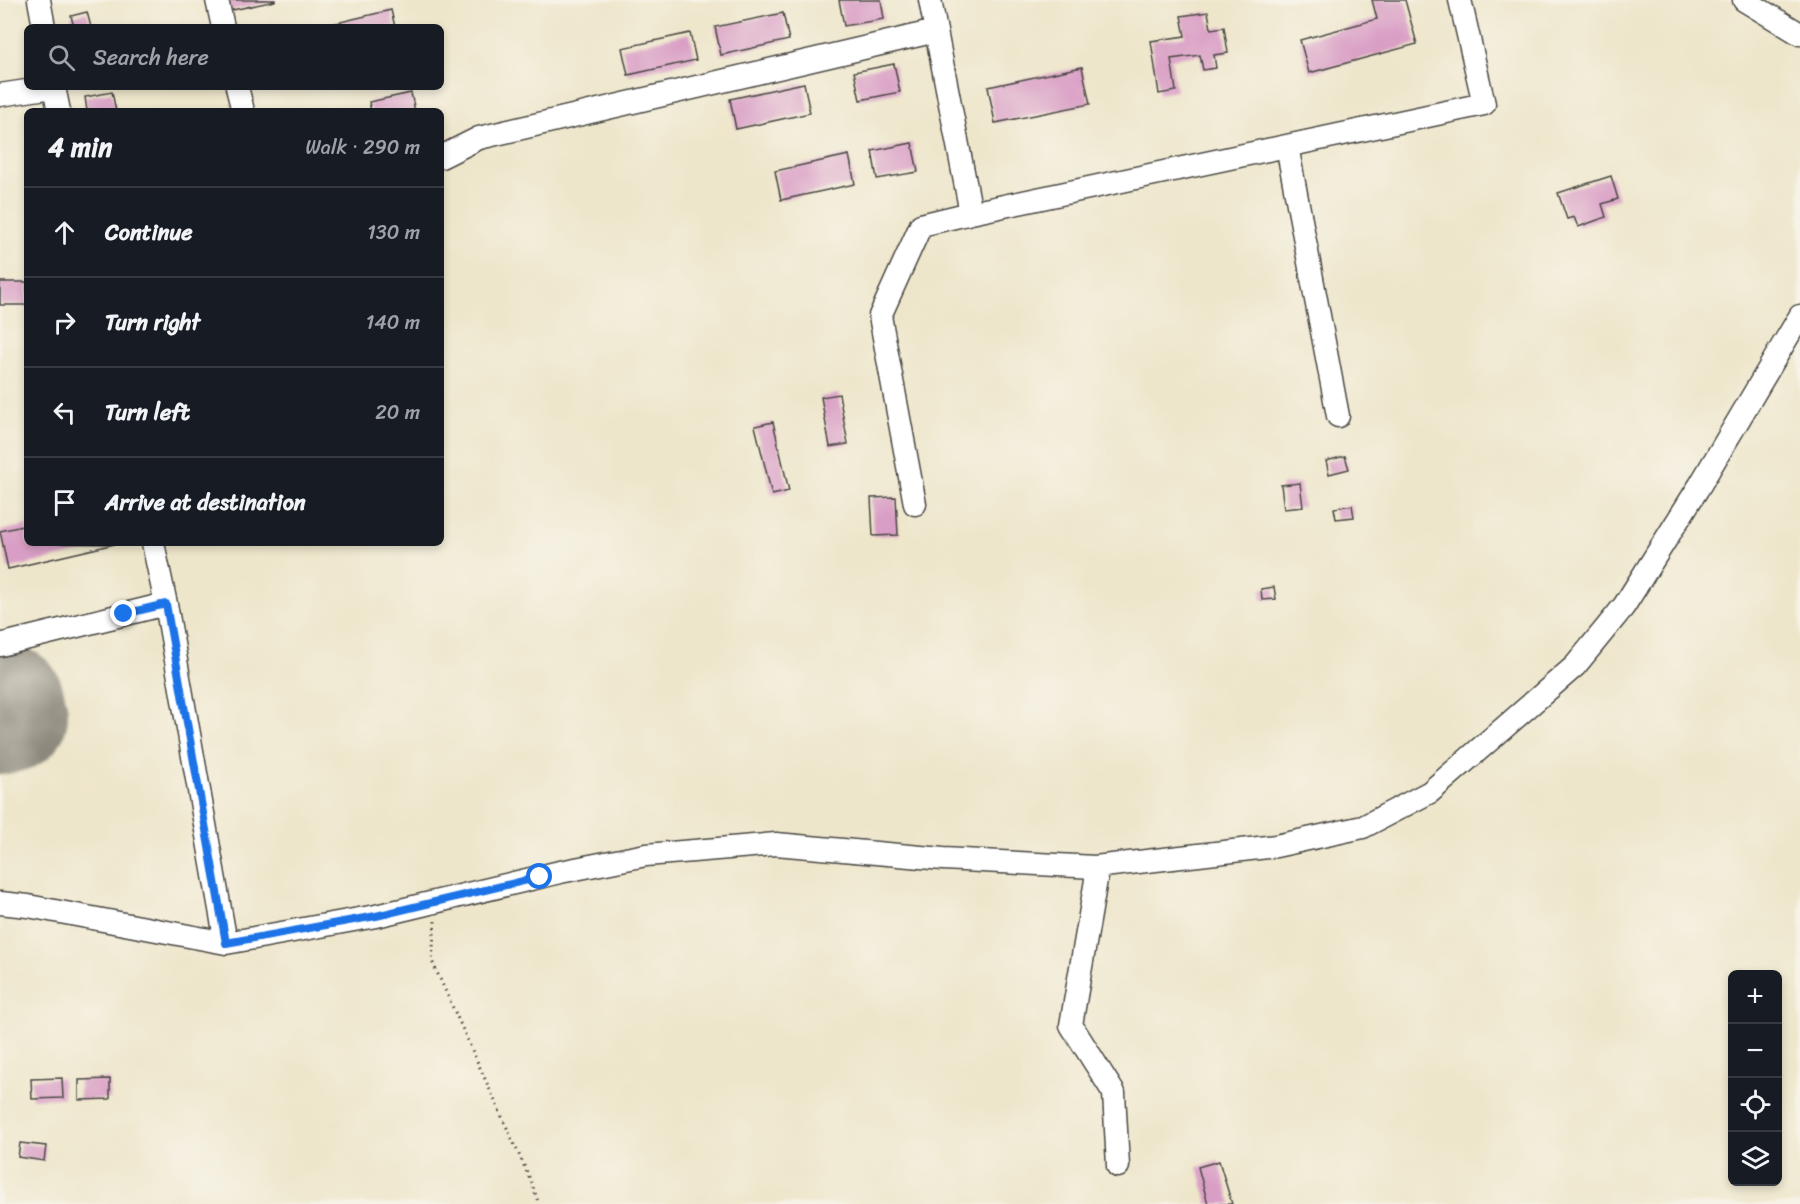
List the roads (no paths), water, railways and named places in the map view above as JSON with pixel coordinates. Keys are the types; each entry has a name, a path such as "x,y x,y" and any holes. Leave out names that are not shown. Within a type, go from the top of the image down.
{"street":[{"path":"39,0 43,24"},
{"path":"217,0 222,24"},
{"path":"930,0 971,213"},
{"path":"915,504 880,316 921,225 1484,104 1460,0"},
{"path":"1744,0 1800,34"},
{"path":"444,156 479,138 936,31"},
{"path":"0,95 34,90"},
{"path":"55,90 58,108"},
{"path":"238,90 242,108"},
{"path":"1287,146 1338,416"},
{"path":"0,903 28,906 226,943 376,916 560,872 646,855 776,844 943,860 1095,867 1276,846 1363,827 1430,792 1575,666 1624,606 1706,475 1800,316"},
{"path":"154,546 226,943"},
{"path":"0,645 166,604"},
{"path":"1095,867 1096,880 1071,1025 1114,1093 1118,1166"}]}
